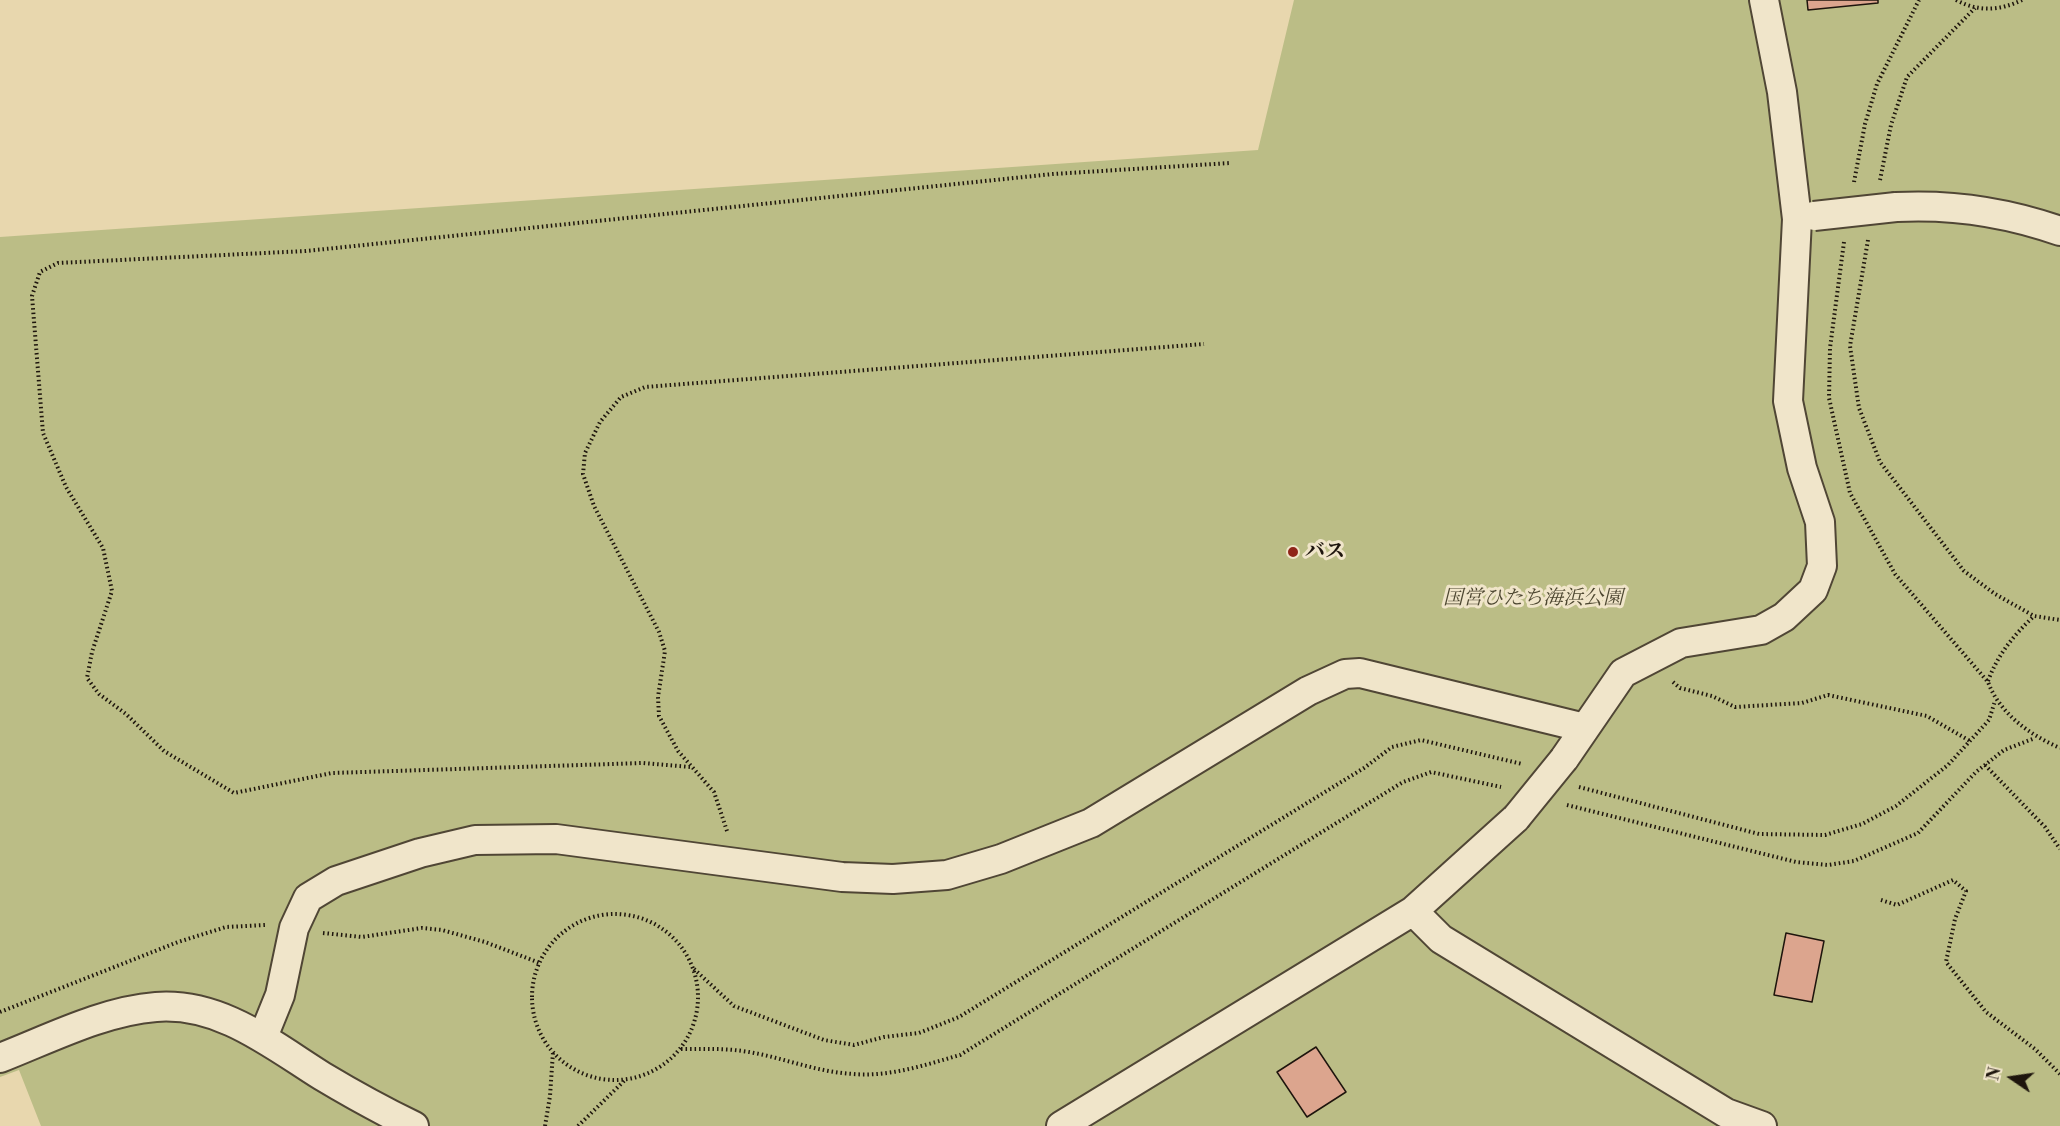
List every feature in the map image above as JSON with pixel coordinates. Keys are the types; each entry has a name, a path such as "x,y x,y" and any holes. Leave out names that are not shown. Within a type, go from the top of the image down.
{"street":[{"path":"1061,1126 1413,911 1567,771 1585,728 1623,673 1682,643 1750,632 1776,621 1813,591 1822,566 1820,522 1802,468 1788,401 1806,218 1764,0"},
{"path":"1806,218 1896,207 1935,205 2023,218 2060,231"},
{"path":"263,1037 280,995 299,912 308,897 336,881 420,853 475,840 556,839 842,877 893,879 948,874 1001,859 1091,823 1308,691 1345,674 1360,673 1585,728"},
{"path":"1413,911 1441,939 1726,1113 1762,1126"},
{"path":"0,1058 102,1020 155,1007 181,1006 210,1013 263,1037 322,1076 414,1126"}],"path":[{"path":"1853,188 1865,124 1877,84 1919,0"},
{"path":"1956,0 1975,8 1992,10 2022,0"},
{"path":"1880,183 1891,125 1907,77 1975,8"},
{"path":"690,767 643,763 332,773 234,793 164,751 126,714 99,694 87,678 92,652 111,591 103,548 66,487 43,433 32,296 40,272 58,263 306,251 1053,174 1230,163"},
{"path":"1845,233 1831,336 1830,398 1850,493 1895,574 1988,682 1995,701 2036,738 2060,748"},
{"path":"1869,234 1850,346 1859,408 1880,462 1964,571 1995,594 2034,616 2060,620"},
{"path":"727,862 728,835 723,812 714,792 678,751 659,716 658,697 665,651 659,632 594,506 583,474 585,453 600,422 621,397 645,387 1204,344"},
{"path":"1988,682 1995,663 2013,636 2034,616"},
{"path":"1647,660 1680,688 1712,696 1735,707 1802,703 1827,695 1927,716 1970,741"},
{"path":"1567,771 1759,834 1825,835 1862,824 1896,806 1948,765 1989,720 1995,701"},
{"path":"1558,802 1796,862 1828,865 1854,861 1917,832 1985,765 2004,750 2036,738"},
{"path":"694,969 734,1006 824,1040 854,1045 884,1037 919,1033 959,1017 1354,775 1392,747 1421,740 1530,767"},
{"path":"1985,765 2045,827 2060,849"},
{"path":"681,1049 720,1048 751,1052 804,1067 853,1074 895,1073 960,1055 1402,782 1431,772 1503,788"},
{"path":"1881,900 1898,905 1953,880 1966,891 1955,919 1947,962 1986,1011 2035,1049 2060,1074"},
{"path":"622,913 641,917 674,937 685,951 694,969 699,996 694,1024 681,1049 663,1066 640,1077 625,1079 592,1077 571,1068 553,1053 540,1033 533,1010 533,986 544,954 568,928 585,919 603,914 622,913"},
{"path":"0,1012 13,1008"},
{"path":"545,1126 553,1053"},
{"path":"578,1126 625,1079"}],"green space":[{"name":"国営ひたち海浜公園","path":"1294,0 2060,0 2060,1126 41,1126 19,1070 0,1077 0,237 1258,150"}],"building":[{"path":"1807,0 1878,0 1878,3 1808,10"},
{"path":"1786,933 1824,941 1812,1002 1774,995"},
{"path":"1316,1047 1346,1092 1307,1117 1277,1072"}],"place":[{"name":"バス","path":"1293,552"}]}
